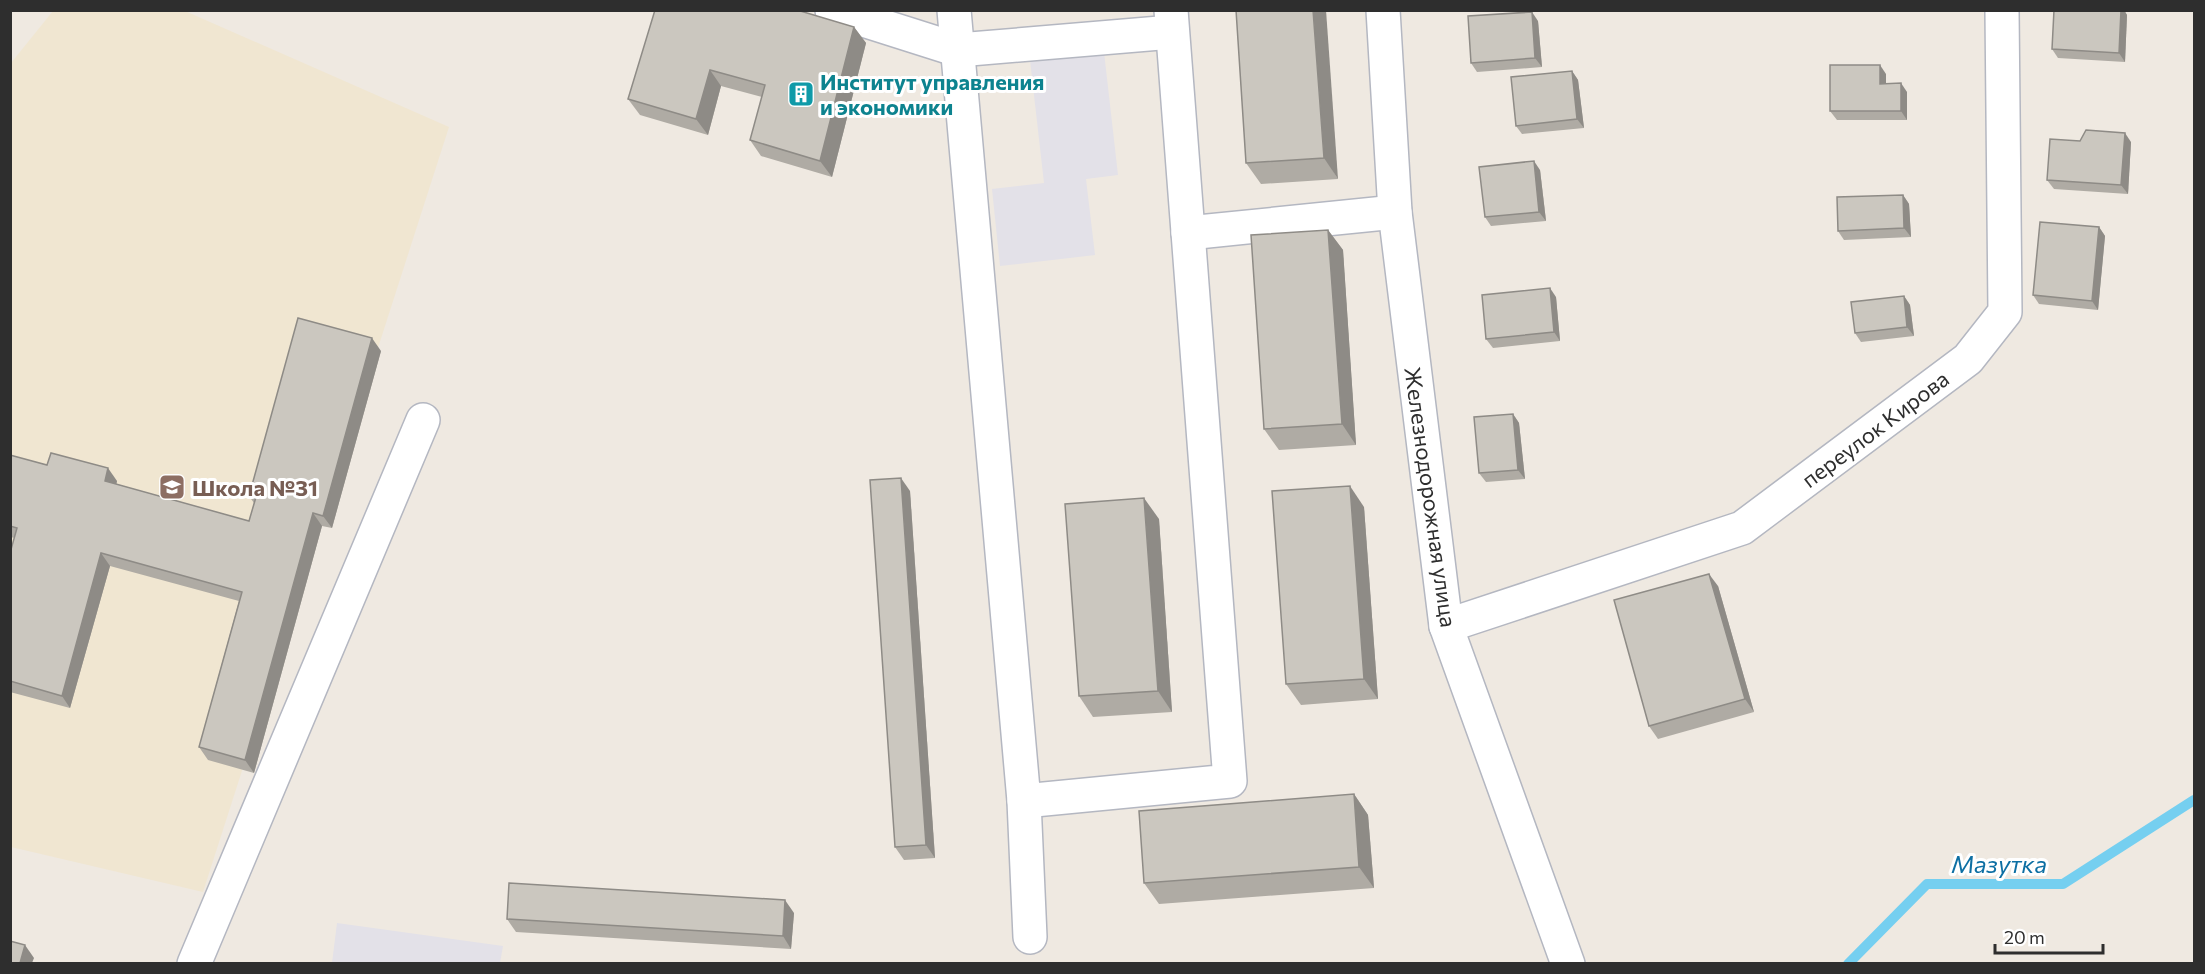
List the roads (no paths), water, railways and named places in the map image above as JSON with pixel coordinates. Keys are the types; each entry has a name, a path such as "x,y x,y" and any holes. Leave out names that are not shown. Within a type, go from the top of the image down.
{"street":[{"path":"832,10 958,50 1171,21 1230,781 1024,801"},
{"path":"954,10 1024,801 1030,937"},
{"name":"Железнодорожная улица","path":"1383,10 1395,212 1446,626 1568,963"},
{"name":"переулок Кирова","path":"1446,626 1742,528 1968,359 2005,312 2002,10"},
{"path":"1188,233 1395,212"},
{"path":"194,963 423,420"}],"waterway":[{"name":"Мазутка","path":"1848,964 1927,884 2063,884 2194,800"}],"place":[{"name":"Институт управления и экономики","path":"801,94"},
{"name":"Школа №31","path":"172,487"}]}
